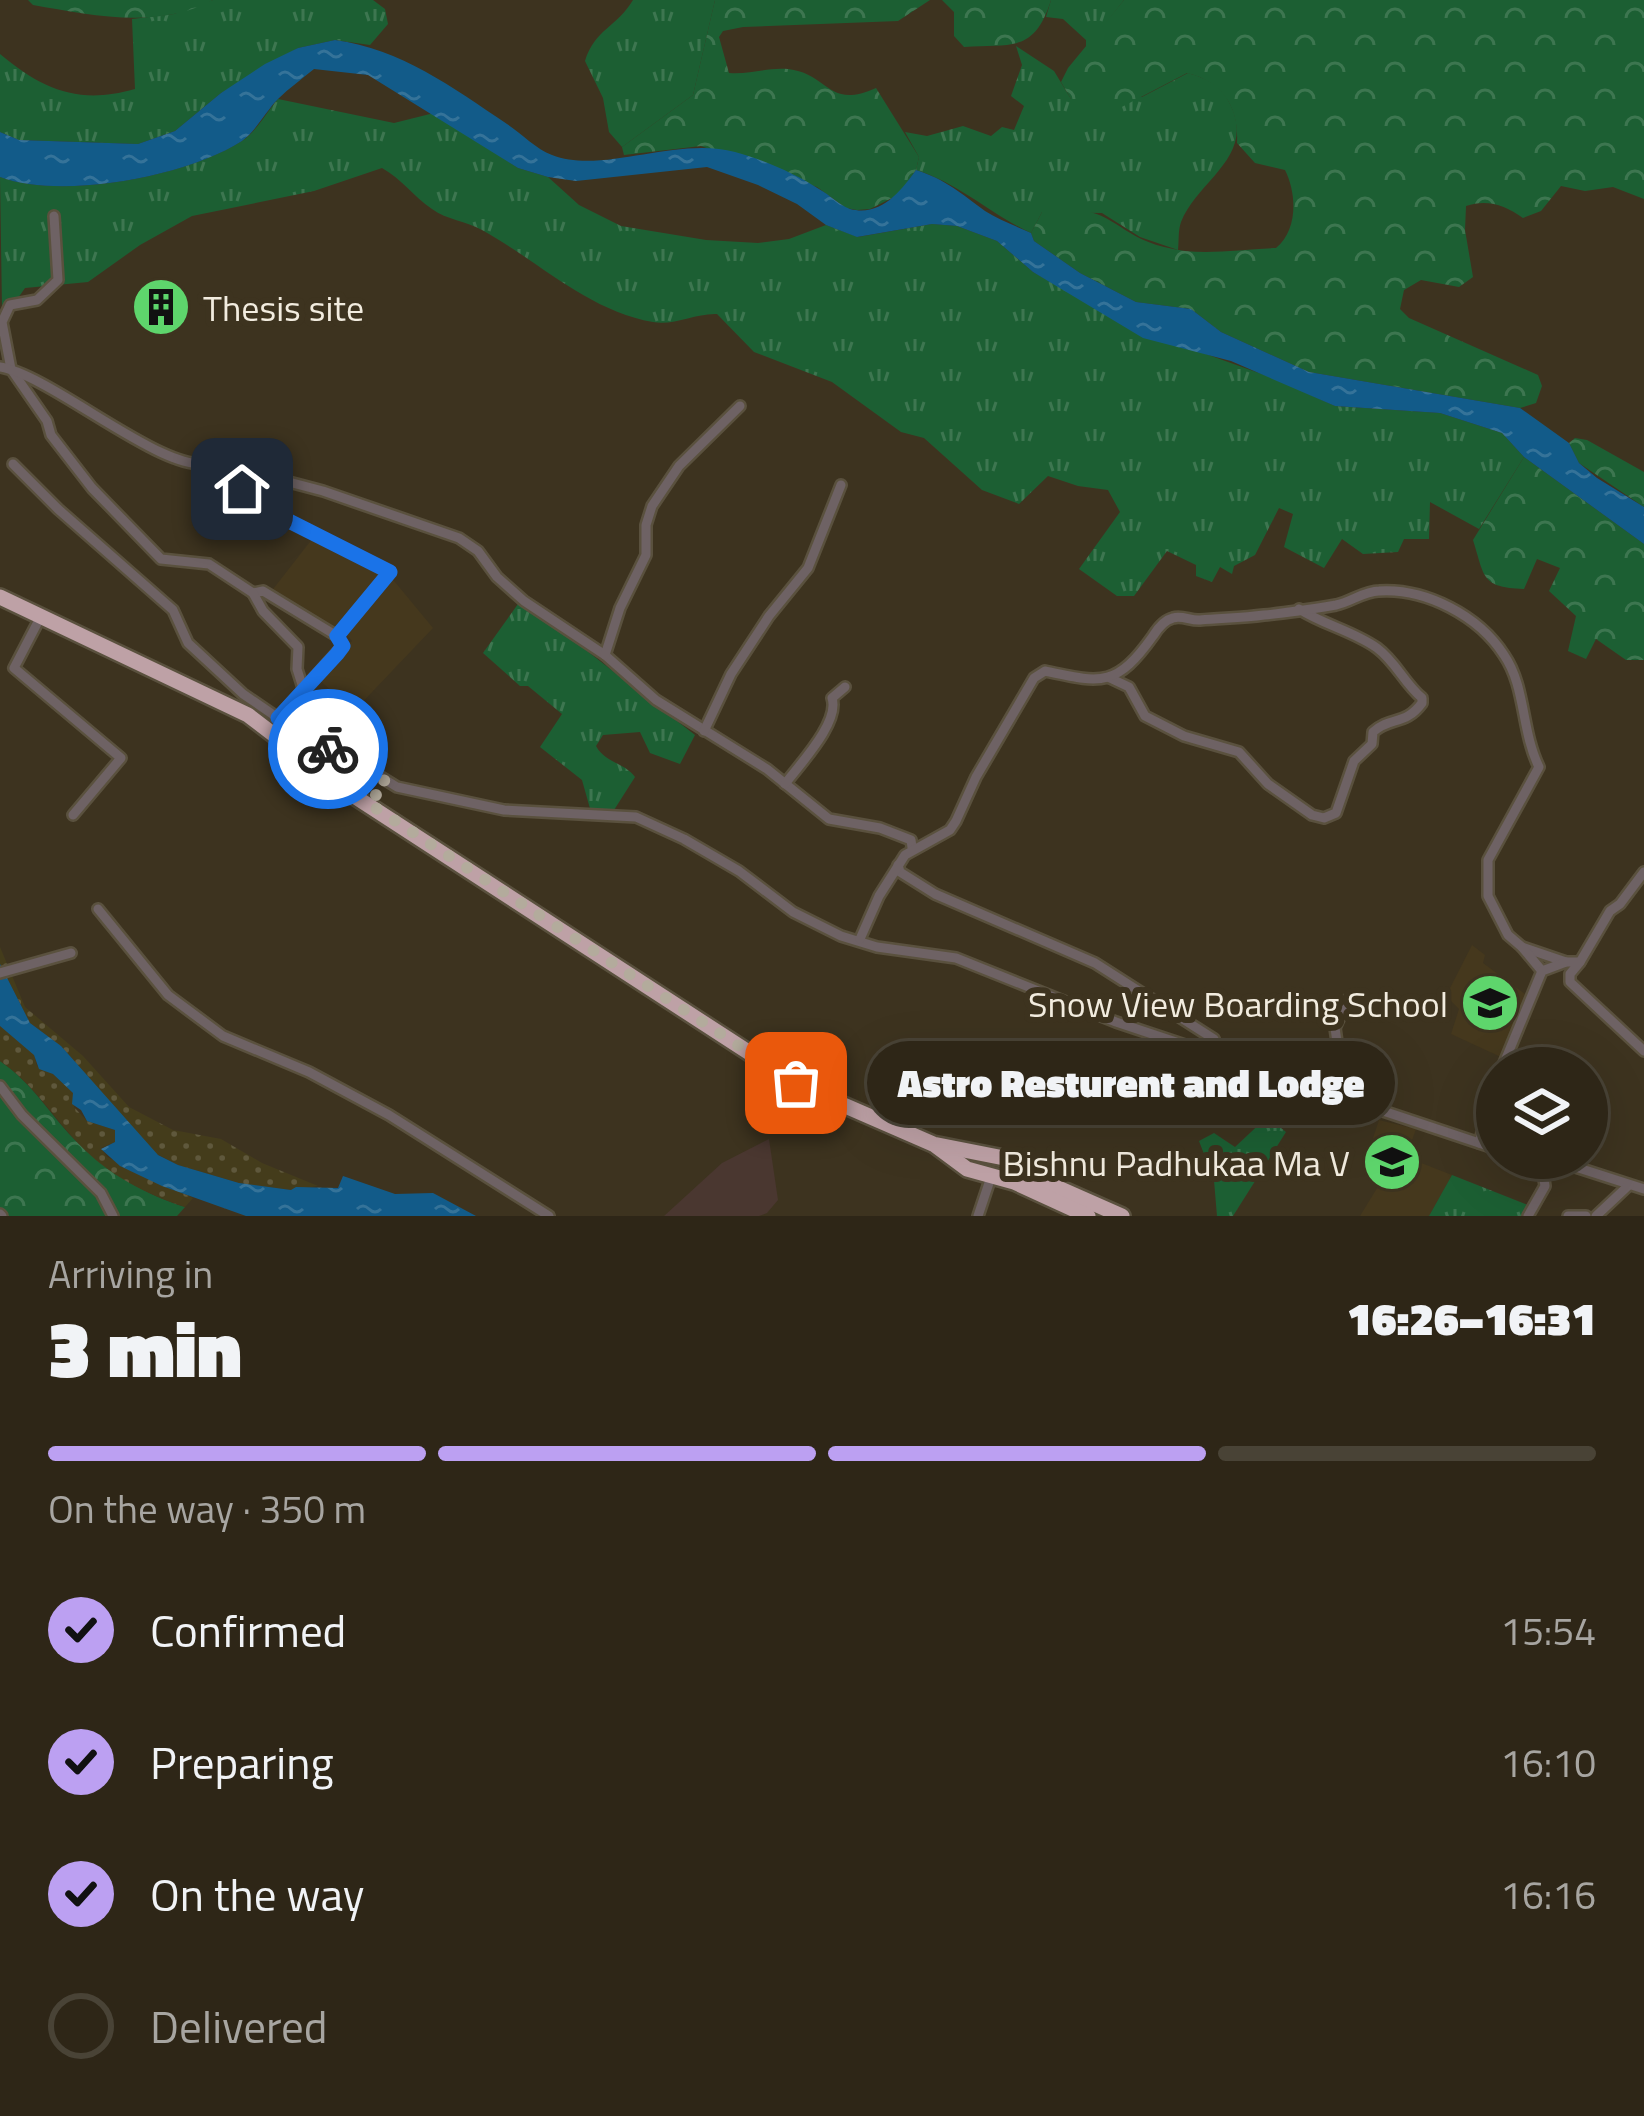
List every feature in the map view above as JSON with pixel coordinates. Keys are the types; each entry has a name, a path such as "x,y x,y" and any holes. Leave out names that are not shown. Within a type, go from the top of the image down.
{"highway":[{"path":"0,597 228,704 586,950 802,1087 933,1144 1004,1158 1122,1216"},
{"path":"933,1144 959,1165 1005,1179 1054,1209 1088,1216"}],"street":[{"path":"54,216 58,280 37,300 10,305 2,322 5,368 92,488 161,559 209,564 253,593 298,647 297,669 303,688"},
{"path":"5,368 89,410 165,456 201,467 281,517 390,572 337,636"},
{"path":"605,655 620,608 646,556 646,525 652,506 679,466 740,406"},
{"path":"201,467 213,462 322,491 459,538 478,551 497,577 524,601 605,655 656,700 830,818 880,828 911,840 912,848"},
{"path":"14,464 173,610 188,643 243,694 311,742 347,756 388,783 430,797 504,810 636,817 684,839 739,871 793,912 842,936 956,958 1214,1055 1476,1142"},
{"path":"704,731 731,674 808,568 841,485"},
{"path":"1110,678 1168,620 1261,616 1333,605 1381,590 1421,597 1474,621 1508,660 1527,742 1539,767 1488,860 1486,878 1508,935 1542,971"},
{"path":"253,593 263,591 337,636 343,646 278,718"},
{"path":"860,939 912,848 950,830 1034,678 1045,671 1082,681 1110,678 1129,687 1145,716 1184,736 1239,752 1268,784 1312,814 1324,818 1336,813 1354,761 1372,744 1373,732 1382,725 1408,720 1422,698 1378,649 1299,609"},
{"path":"40,618 14,664 16,671 121,758 73,814"},
{"path":"785,784 831,722 836,708 832,698 845,687"},
{"path":"368,803 388,783"},
{"path":"898,866 935,894 1095,963 1214,1039 1214,1055"},
{"path":"1644,872 1610,910 1570,974 1570,982 1644,1051"},
{"path":"98,909 168,994 223,1036 309,1072 389,1115 549,1216"},
{"path":"1522,947 1580,962"},
{"path":"0,974 71,953"},
{"path":"1511,1047 1542,971 1566,962"},
{"path":"1323,1093 1338,1049 1335,1028 1348,1000"},
{"path":"0,1086 22,1115 101,1193 113,1216"},
{"path":"978,1216 991,1178"},
{"path":"1608,1178 1644,1189"},
{"path":"1528,1216 1546,1186 1545,1179"},
{"path":"1596,1216 1629,1185"},
{"path":"1568,1216 1586,1216"}],"shaded area":[{"path":"313,538 360,558 386,576 339,631 270,593"},
{"path":"390,576 433,628 354,711 317,678 352,641 345,633"},
{"name":"Snow View Boarding School","path":"1472,945 1485,955 1483,963 1529,997 1508,1047 1479,1047 1451,1034 1459,1009 1446,996"},
{"name":"Bishnu Padhukaa Ma V","path":"1379,1120 1416,1129 1406,1157 1452,1175 1429,1216 1360,1216 1382,1180 1363,1168"},
{"path":"769,1139 778,1200 767,1213 664,1216 722,1163"}],"green space":[{"path":"28,0 213,0 170,15 124,18 33,5"},
{"path":"213,0 373,0 385,9 388,24 370,45 335,40 298,48 221,93 175,131 138,144 19,140 0,132 0,54 31,77 63,91 96,95 135,89 132,19 174,14"},
{"path":"633,0 715,0 693,95 622,147 609,132 603,98 585,61 594,42"},
{"path":"715,0 930,0 898,21 743,27 723,31 719,37 729,73 788,69 847,95 876,88 919,157 916,170 898,195 857,210 846,208 817,187 701,146 624,155 622,147 693,95"},
{"path":"942,0 1051,0 1028,38 1007,45 964,47 954,36 954,12"},
{"path":"1051,0 1124,0 1086,48 1086,40 1063,19 1046,17"},
{"path":"1124,0 1644,0 1644,199 1613,187 1585,191 1561,186 1541,211 1523,218 1496,204 1466,206 1473,277 1459,287 1421,280 1404,290 1400,309 1409,318 1538,375 1542,386 1536,403 1520,408 1309,372 1221,332 1191,309 1136,302 1080,273 1034,241 1031,233 1042,212 1065,209 1097,214 1146,241 1192,252 1276,248 1292,222 1292,190 1285,170 1255,163 1237,143 1232,107 1200,77 1187,73 1116,110 1071,99 1061,82 1068,68"},
{"path":"1016,46 1054,71 1071,99 1142,97 1188,73 1223,93 1236,124 1236,140 1181,222 1178,250 1140,237 1102,213 1042,212 1031,233 916,170 919,157 905,132 927,136 963,126 991,136 1002,127 1014,130 1024,106 1011,96 1022,65"},
{"path":"278,99 394,123 434,113 518,168 548,177 579,205 621,226 758,243 789,239 826,225 858,237 932,224 957,226 997,241 1033,272 1096,308 1189,348 1335,406 1440,413 1502,433 1524,457 1479,529 1430,502 1429,539 1404,539 1398,552 1363,554 1342,539 1324,568 1284,547 1293,514 1279,508 1255,555 1234,566 1232,574 1220,567 1212,582 1196,576 1196,565 1167,551 1134,596 1117,596 1079,569 1120,512 1108,490 1048,476 1019,504 982,490 924,438 901,432 832,382 754,352 717,314 661,323 607,307 482,230 438,213 382,168 314,191 192,216 88,282 25,288 2,308 0,177 56,186 157,174 242,141"},
{"path":"1575,438 1644,472 1644,507 1579,463 1569,443"},
{"path":"1524,457 1644,544 1644,660 1626,660 1596,639 1586,659 1568,651 1576,616 1549,591 1560,568 1537,559 1524,589 1492,583 1483,572 1473,540"},
{"path":"518,604 546,619 695,735 680,764 650,753 640,732 603,735 596,746 600,752 635,777 614,810 591,812 582,780 540,747 562,714 483,653"},
{"path":"0,1061 23,1080 69,1134 115,1174 185,1207 177,1216 6,1216 0,1211"},
{"path":"1267,1117 1286,1132 1233,1216 1217,1216 1214,1180 1199,1141 1214,1133 1235,1147"},
{"path":"1452,1175 1528,1205 1522,1216 1429,1216"}],"sand":[{"path":"0,947 25,1007 83,1056 129,1107 173,1130 221,1139 262,1163 318,1186 292,1190 243,1184 178,1165 153,1152 61,1046 30,1023 0,964"},
{"path":"0,1026 34,1054 37,1066 73,1093 74,1107 87,1121 115,1130 115,1142 101,1148 107,1157 193,1198 185,1207 128,1182 90,1155 33,1090 0,1061"}],"water":[{"path":"335,40 404,61 487,110 540,149 572,160 712,148 756,159 846,207 861,210 881,206 916,170 1031,233 1034,241 1080,273 1136,302 1191,309 1221,332 1309,372 1520,408 1569,443 1579,463 1597,478 1644,507 1644,544 1524,457 1502,433 1440,413 1335,406 1231,361 1143,338 1033,272 997,241 957,226 932,224 857,237 826,225 758,185 707,167 576,181 548,177 518,168 368,75 314,69 278,99 242,141 157,174 56,186 0,177 0,132 19,140 138,144 175,131 265,64 298,48"},
{"path":"0,964 30,1023 61,1046 158,1155 239,1183 291,1190 338,1188 343,1176 395,1194 433,1193 476,1216 246,1216 120,1166 101,1149 115,1142 115,1130 87,1121 72,1104 73,1093 53,1074 39,1069 34,1055 0,1026"}],"way so far":[{"path":"328,749 388,783 368,803 586,950 796,1083"}],"place":[{"name":"Thesis site","path":"161,307"},
{"name":"Snow View Boarding School","path":"1490,1003"},
{"name":"Astro Resturent and Lodge","path":"796,1083"},
{"name":"Bishnu Padhukaa Ma V","path":"1392,1162"}],"route":[{"path":"242,489 281,517 390,572 337,636 343,646 337,654 278,718 328,749"}]}
